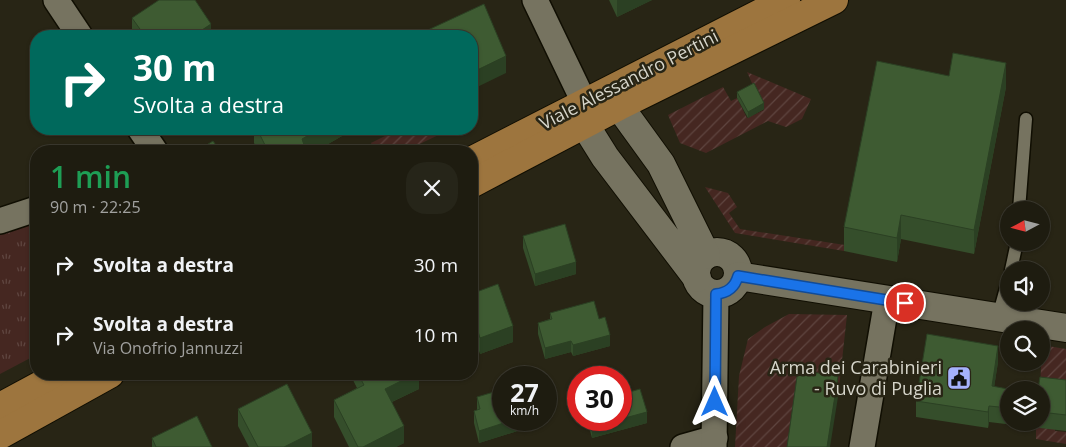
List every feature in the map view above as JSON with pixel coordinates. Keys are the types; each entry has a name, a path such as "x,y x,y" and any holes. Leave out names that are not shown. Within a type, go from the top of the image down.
{"main road":[{"name":"Viale Alessandro Pertini","path":"478,180 585,113 786,0"},
{"path":"619,106 834,0"},
{"name":"Viale Alessandro Pertini","path":"478,158 585,113"},
{"path":"0,407 49,380"},
{"path":"0,435 99,380"}],"street":[{"path":"56,0 76,30"},
{"path":"535,0 605,157 706,276 722,294 733,287 738,276 736,262 726,253 712,252 706,276 714,443 683,447"},
{"path":"585,113 619,106 661,164 706,276"},
{"path":"0,221 30,211"},
{"path":"738,276 1066,328"},
{"path":"862,447 887,300"}],"lane":[{"path":"1020,201 1026,119"},
{"path":"998,317 1000,310"}],"green space":[{"path":"747,72 811,99 802,119 786,127 768,121 706,153 680,143 668,115 723,87 731,101 737,98 747,118 764,110"},
{"path":"387,135 438,135 418,145 372,145 371,143"},
{"path":"705,187 728,193 737,207 729,213 740,229 845,245 844,251 735,233"},
{"path":"30,222 30,358 0,374 0,229"},
{"path":"789,314 847,315 838,397 798,391 790,447 735,447 739,376 748,339"},
{"path":"1050,346 1066,349 1066,396 1050,392 1050,381 1040,381 1041,371 1050,371"},
{"path":"1050,425 1055,426 1055,431 1066,432 1066,444 1036,439 1036,431 1050,431"}],"building":[{"path":"159,0 195,0 211,24 202,30 141,30 132,18"},
{"path":"484,4 506,56 478,70 478,30 428,30"},
{"path":"953,53 1006,63 974,230 901,215 897,238 844,227 877,61 949,76"},
{"path":"754,83 764,103 748,112 737,92"},
{"path":"260,135 309,135 302,139 304,145 265,145"},
{"path":"213,141 216,145 207,145"},
{"path":"565,224 576,262 535,274 523,236"},
{"path":"498,284 513,326 480,338 478,331 478,291"},
{"path":"594,301 599,319 605,317 610,335 573,345 571,341 545,348 538,323 552,319 550,313"},
{"name":"Arma dei Carabinieri - Ruvo di Puglia","path":"927,334 998,346 992,386 1000,388 1000,407 989,406 988,412 916,401"},
{"path":"798,370 838,376 827,447 787,447"},
{"path":"1040,377 1066,380 1066,415 1050,413 1050,381 1039,381"},
{"path":"361,380 403,380 385,389 404,426 363,447 358,447 334,400 364,385"},
{"path":"287,384 312,433 284,447 258,447 238,409"},
{"path":"640,389 647,412 632,416 632,391"},
{"path":"492,393 492,427 479,431 474,411 480,409 477,397"},
{"path":"197,416 212,447 156,447 152,438"}],"place":[{"name":"Arma dei Carabinieri - Ruvo di Puglia","path":"959,378"}],"route":[{"path":"715,402 716,294 722,294 733,287 738,276 905,303"}]}
